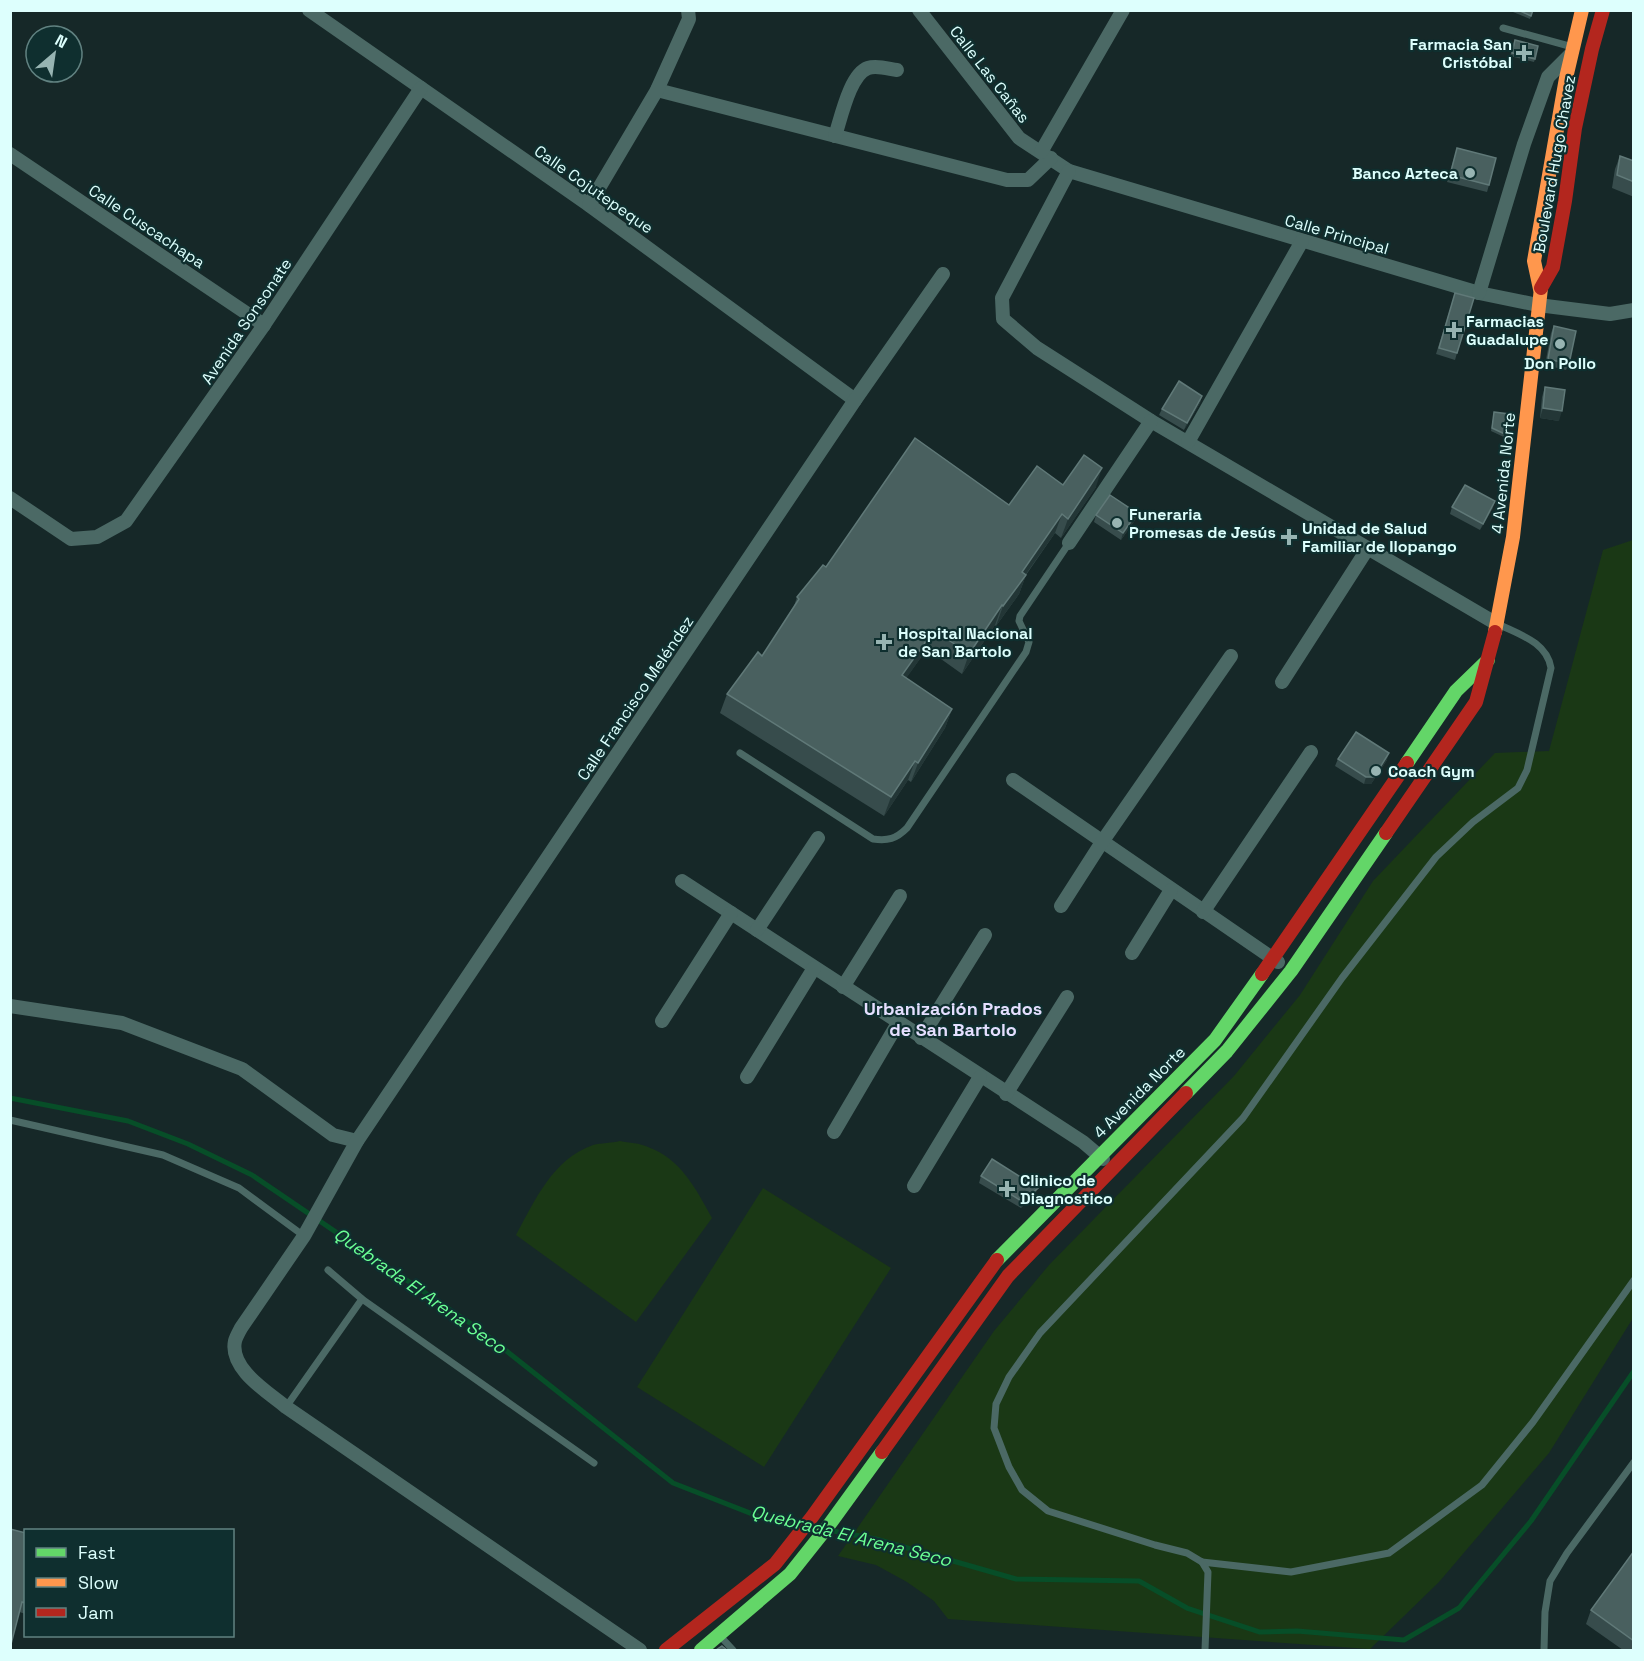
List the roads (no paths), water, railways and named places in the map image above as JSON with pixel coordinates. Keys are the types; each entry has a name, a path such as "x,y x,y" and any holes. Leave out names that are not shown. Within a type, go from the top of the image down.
{"main road":[{"name":"Boulevard Hugo Chavez","path":"1540,289 1534,261 1572,50 1582,10"},
{"name":"Boulevard Hugo Chavez","path":"1540,289 1553,267 1568,201 1575,128 1603,10"},
{"name":"4 Avenida Norte","path":"701,1650 790,1574 829,1525 1008,1276 1227,1051 1291,971 1476,702 1497,624 1513,537 1540,289"},
{"name":"4 Avenida Norte","path":"666,1650 774,1564 812,1516 993,1264 1215,1040 1456,691 1489,659"}],"street":[{"name":"Calle Cojutepeque","path":"309,10 589,205 855,400"},
{"path":"589,205 657,90 689,19 688,10"},
{"name":"Calle Las Cañas","path":"919,10 1019,138 1046,155"},
{"path":"657,90 1007,180 1028,180 1046,155 1123,10"},
{"path":"1479,293 1524,144 1548,77 1572,50"},
{"path":"835,136 851,88 858,76 868,68 881,67 897,70"},
{"name":"Avenida Sonsonate","path":"10,498 71,539 97,537 126,521 264,325 421,88"},
{"name":"Calle Cuscachapa","path":"10,154 264,325"},
{"name":"Calle Principal","path":"1046,155 1069,171 1479,293 1538,305 1610,314 1634,310"},
{"path":"1069,171 1002,298 1003,320 1037,348 1151,421 1497,624"},
{"path":"1188,442 1302,241"},
{"name":"Calle Francisco Meléndez","path":"640,1650 286,1407 243,1370 237,1357 235,1342 241,1328 307,1232 357,1141 855,400 943,274"},
{"path":"1069,543 1107,477 1151,421"},
{"path":"1282,682 1368,548"},
{"path":"1061,906 1102,842 1231,656"},
{"path":"1203,912 1311,752"},
{"path":"1013,780 1291,971"},
{"path":"757,930 818,838"},
{"path":"682,881 1099,1155 1113,1169"},
{"path":"1132,953 1171,890"},
{"path":"843,987 900,896"},
{"path":"662,1021 731,913"},
{"path":"921,1038 985,935"},
{"path":"747,1077 814,968"},
{"path":"1006,1094 1067,997"},
{"path":"10,1006 122,1023 242,1069 333,1135 357,1141"},
{"path":"834,1132 898,1023"},
{"path":"914,1186 980,1077"}],"lane":[{"path":"1503,28 1572,50 1592,49"},
{"path":"740,753 873,839 893,839 901,834 1026,652 1029,642 1019,621 1020,616 1069,543"},
{"path":"1497,624 1529,639 1541,648 1549,658 1551,668 1527,770 1518,788 1473,822 1436,857 1342,978 1243,1118 1040,1333 1009,1377 996,1404 994,1428 1008,1467 1022,1490 1048,1511 1187,1553 1202,1562 1291,1572 1389,1553 1482,1485 1533,1422 1634,1280"},
{"path":"10,1120 163,1155 239,1188 307,1232"},
{"path":"328,1270 362,1299 594,1463"},
{"path":"286,1407 362,1299"},
{"path":"1544,1650 1545,1612 1550,1581 1634,1462"},
{"path":"1202,1562 1208,1572 1205,1650"},
{"path":"706,1620 733,1650"}],"waterway":[{"name":"Quebrada El Arena Seco","path":"10,1098 128,1121 188,1144 252,1175 480,1330 673,1483 768,1520 797,1525"},
{"name":"Quebrada El Arena Seco","path":"833,1531 876,1539 1016,1579 1139,1581 1187,1608 1260,1632 1297,1631 1404,1640 1459,1608 1531,1521 1634,1371"}],"place":[{"name":"Farmacia San Cristóbal","path":"1524,53"},
{"name":"Banco Azteca","path":"1470,173"},
{"name":"Farmacias Guadalupe","path":"1454,330"},
{"name":"Don Pollo","path":"1560,344"},
{"name":"Funeraria Promesas de Jesús","path":"1117,523"},
{"name":"Unidad de Salud Familiar de Ilopango","path":"1289,537"},
{"name":"Hospital Nacional de San Bartolo","path":"884,642"},
{"name":"Coach Gym","path":"1376,771"},
{"name":"Clinico de Diagnostico","path":"1007,1189"}],"district":[{"name":"Urbanización Prados de San Bartolo","path":"953,1019"}]}
